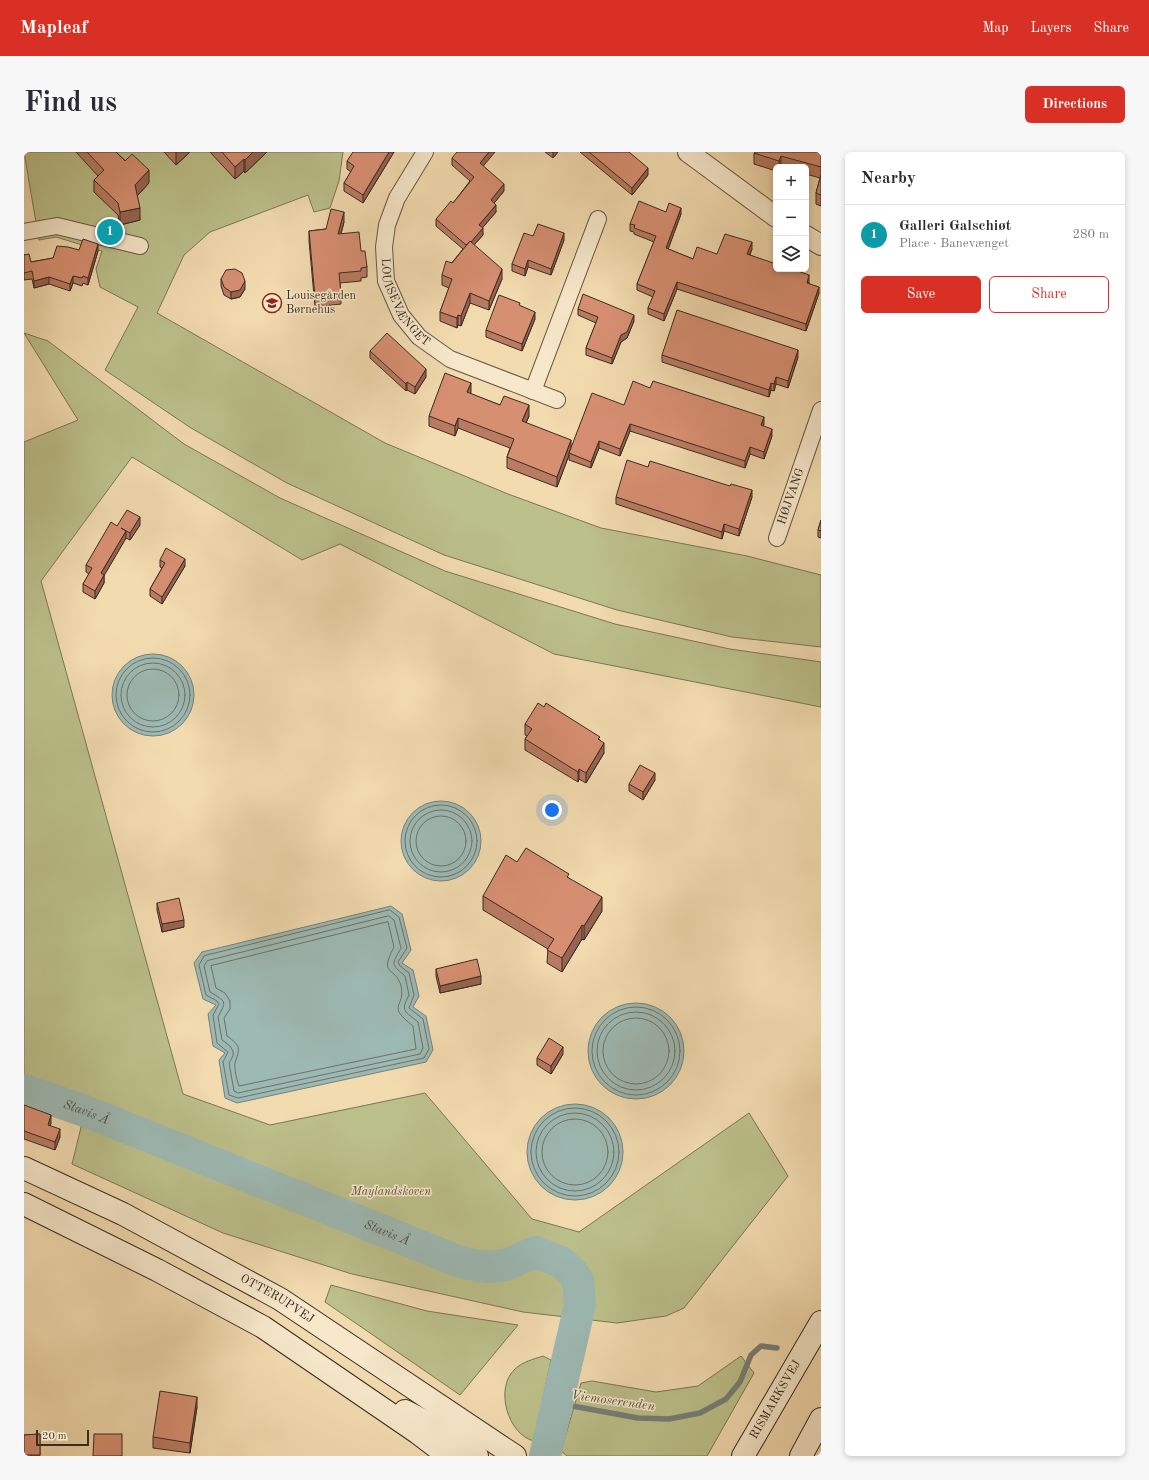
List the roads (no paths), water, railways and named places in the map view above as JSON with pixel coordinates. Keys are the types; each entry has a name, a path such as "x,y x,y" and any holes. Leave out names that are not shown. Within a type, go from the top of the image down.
{"main road":[{"name":"OTTERUPVEJ","path":"24,1168 123,1214 280,1299 515,1456"},
{"path":"24,1204 157,1270 263,1327 348,1384 448,1456"},
{"name":"RISMARKSVEJ","path":"743,1456 821,1322"},
{"path":"759,1456 797,1362"},
{"path":"348,1384 419,1417 438,1428 477,1456"},
{"path":"801,1456 821,1419"}],"street":[{"name":"LOUISEVÆNGET","path":"425,152 397,198 387,225 384,246 386,281 401,315 419,337 450,359 557,400"},
{"path":"695,154 773,215"},
{"path":"533,391 598,219"},
{"path":"24,232 57,226 140,246"},
{"path":"809,238 821,245"},
{"name":"HØJVANG","path":"777,538 821,410"}],"water":[{"path":"145,654 161,654 176,661 187,672 194,687 194,703 191,711 182,724 169,733 161,736 145,736 130,729 119,718 112,703 112,687 119,672 130,661"},
{"path":"441,801 456,804 469,813 478,826 481,841 478,856 469,869 456,878 441,881 426,878 413,869 404,856 401,841 404,826 413,813 426,804"},
{"path":"391,906 402,914 411,950 402,963 413,970 419,996 413,1007 426,1016 433,1050 426,1062 237,1103 225,1098 219,1060 225,1053 213,1046 208,1014 216,1005 203,999 194,963 202,952"},
{"path":"636,1003 654,1007 663,1011 670,1017 676,1024 680,1033 684,1051 680,1069 676,1078 670,1085 663,1091 654,1095 636,1099 618,1095 609,1091 602,1085 596,1078 592,1069 588,1051 592,1033 596,1024 602,1017 609,1011 618,1007"},
{"path":"575,1104 593,1108 609,1118 619,1134 623,1152 619,1170 609,1186 593,1196 575,1200 557,1196 541,1186 531,1170 527,1152 531,1134 541,1118 557,1108"}],"waterway":[{"name":"Stavis Å","path":"24,1090 85,1111 463,1263 486,1267 506,1265 535,1252 561,1262 572,1272 578,1281 580,1305 545,1456"},
{"name":"Viemoserenden","path":"556,1403 638,1418 669,1419 700,1413 726,1399 740,1382 751,1355 761,1346 777,1348"}],"place":[{"name":"Galleri Galschiøt","path":"110,232"},
{"name":"Louisegården Børnehus","path":"272,303"}],"park label":[{"name":"Maylandskoven","path":"391,1192"}]}
